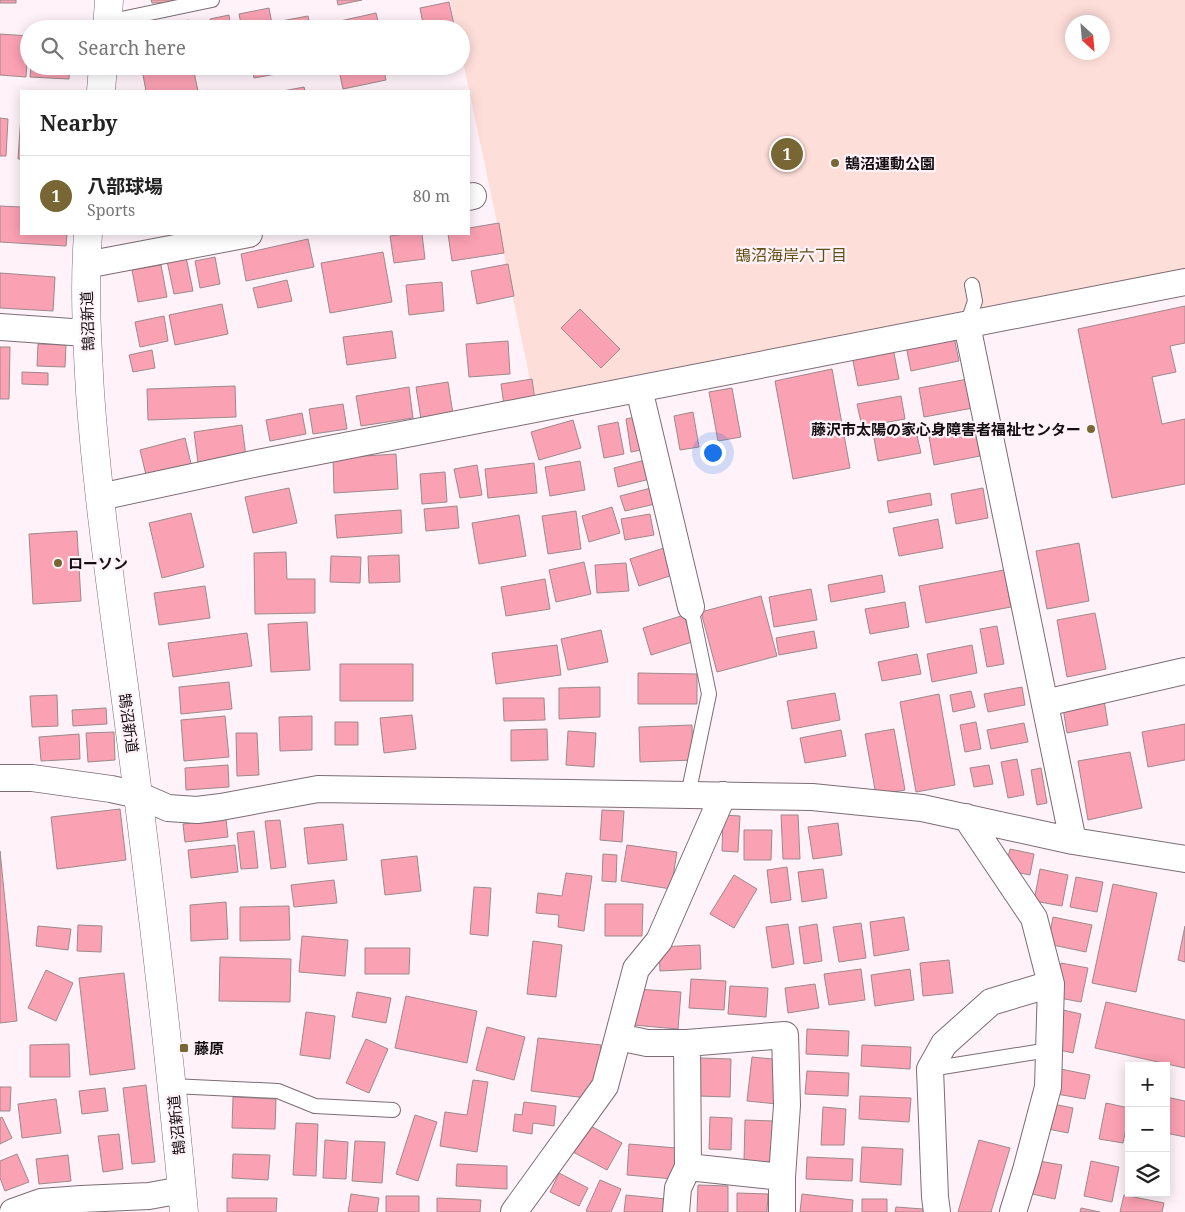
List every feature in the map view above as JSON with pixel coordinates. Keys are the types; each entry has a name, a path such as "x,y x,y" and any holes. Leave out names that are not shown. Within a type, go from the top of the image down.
{"street":[{"path":"101,90 102,75"},
{"name":"鵠沼新道","path":"88,235 86,333 93,433 108,569 138,795 172,1086 183,1201"},
{"path":"86,264 244,235"},
{"path":"100,497 258,463 1185,282"},
{"path":"967,325 1073,841"},
{"path":"0,327 86,333"},
{"path":"640,389 691,607"},
{"path":"1045,703 1185,671"},
{"path":"0,778 32,778 111,789 138,795 168,808 197,810 318,789 812,797 922,808 1073,841 1185,859"},
{"path":"514,1212 605,1086 636,970 659,942 723,795"},
{"path":"966,817 1034,918 1051,984 1048,1088 1013,1212"},
{"path":"938,1212 935,1197 930,1069 944,1044 991,1002 1051,984"},
{"path":"618,1037 647,1043 687,1043 785,1035 787,1105 782,1177 782,1212"},
{"path":"676,1212 678,1188 688,1167 687,1043"},
{"path":"688,1167 782,1177"},
{"path":"14,1212 41,1202 81,1199 149,1196 183,1201"}],"lane":[{"path":"108,17 212,0"},
{"path":"967,325 975,301 972,285"},
{"path":"688,795 710,694 691,607"},
{"path":"930,1069 1049,1050"},
{"path":"172,1086 278,1090 315,1106 392,1110"}],"shaded area":[{"name":"鵠沼運動公園","path":"450,0 1185,0 1185,273 535,403 466,75 470,75 470,20 454,20"}],"building":[{"path":"0,0 16,0 16,3 0,3"},
{"path":"151,0 183,0 183,2 152,3"},
{"path":"337,0 362,0 338,5"},
{"path":"449,2 453,20 422,20 420,8"},
{"path":"269,8 271,20 240,20 239,14"},
{"path":"376,13 378,20 344,20"},
{"path":"229,15 230,20 210,20"},
{"path":"308,16 309,20 286,20"},
{"path":"0,34 20,35 20,75 26,75 26,77 0,75"},
{"path":"30,75 69,75 69,79 30,77"},
{"path":"143,75 195,75 198,90 146,90"},
{"path":"254,75 270,75 254,78"},
{"path":"340,75 385,75 386,80 343,89"},
{"path":"304,87 305,90 288,90"},
{"path":"0,118 8,119 6,156 0,156"},
{"path":"20,130 20,159 18,159"},
{"path":"0,206 20,207 20,235 67,235 66,246 0,242"},
{"path":"499,223 504,253 452,261 448,235 470,235 470,228"},
{"path":"422,235 425,259 394,263 390,236"},
{"path":"308,239 314,267 246,281 241,254"},
{"path":"383,252 392,302 330,313 321,263"},
{"path":"186,257 193,291 174,294 167,261"},
{"path":"215,257 220,284 200,288 195,261"},
{"path":"508,264 514,296 477,304 471,271"},
{"path":"161,265 167,297 138,302 132,270"},
{"path":"0,273 55,277 53,311 0,308"},
{"path":"287,280 292,301 258,308 253,288"},
{"path":"442,282 444,311 409,315 406,285"},
{"path":"222,304 228,334 175,345 169,315"},
{"path":"1185,306 1185,343 1170,346 1176,372 1152,377 1162,424 1185,419 1185,484 1112,498 1078,329"},
{"path":"580,309 620,349 601,368 561,328"},
{"path":"164,316 168,341 140,347 135,322"},
{"path":"392,331 396,358 347,365 343,337"},
{"path":"954,337 959,361 911,371 906,346"},
{"path":"508,341 510,374 469,377 466,344"},
{"path":"38,344 66,345 65,367 37,366"},
{"path":"0,347 10,347 9,399 0,399"},
{"path":"893,348 899,379 858,386 852,356"},
{"path":"152,350 155,368 133,372 129,355"},
{"path":"832,369 850,468 793,479 775,381"},
{"path":"22,372 48,373 48,385 22,384"},
{"path":"532,379 535,401 504,405 501,384"},
{"path":"968,379 973,408 924,417 919,388"},
{"path":"448,382 453,414 421,419 416,387"},
{"path":"235,386 236,417 148,420 147,389"},
{"path":"409,387 413,418 361,426 356,396"},
{"path":"732,388 741,437 718,441 709,392"},
{"path":"901,396 905,419 862,427 857,404"},
{"path":"343,404 347,429 313,434 309,409"},
{"path":"693,412 699,447 680,450 674,416"},
{"path":"302,413 306,434 270,441 266,420"},
{"path":"640,416 646,449 631,452 626,419"},
{"path":"573,420 581,448 539,460 531,432"},
{"path":"618,422 624,454 604,458 598,426"},
{"path":"242,425 246,457 198,463 194,432"},
{"path":"975,428 980,456 934,465 929,437"},
{"path":"916,431 921,453 878,461 874,438"},
{"path":"185,438 192,468 147,479 140,450"},
{"path":"396,454 398,489 334,493 333,458"},
{"path":"649,459 654,478 618,487 614,468"},
{"path":"580,461 585,490 550,496 545,467"},
{"path":"534,463 537,493 488,498 485,469"},
{"path":"477,465 482,495 460,498 454,469"},
{"path":"445,472 447,502 422,504 420,474"},
{"path":"289,488 297,523 253,533 245,497"},
{"path":"651,488 655,504 625,511 620,496"},
{"path":"983,488 988,518 956,524 951,494"},
{"path":"930,493 932,505 889,513 887,501"},
{"path":"457,506 459,528 426,531 424,509"},
{"path":"612,507 620,533 589,542 582,516"},
{"path":"401,510 402,533 337,538 335,515"},
{"path":"576,511 581,549 548,554 542,516"},
{"path":"191,513 204,567 162,578 149,523"},
{"path":"650,514 654,535 625,540 621,519"},
{"path":"519,515 526,556 479,564 472,523"},
{"path":"938,519 943,548 899,556 893,528"},
{"path":"77,531 81,601 33,604 29,534"},
{"path":"1079,543 1089,601 1047,609 1036,551"},
{"path":"667,547 676,574 639,586 630,559"},
{"path":"286,552 287,579 315,579 315,613 255,614 254,553"},
{"path":"399,555 400,582 369,583 368,556"},
{"path":"331,556 361,557 360,583 330,582"},
{"path":"584,562 591,594 556,602 549,570"},
{"path":"626,563 629,591 597,593 595,565"},
{"path":"1004,570 1011,607 926,623 919,586"},
{"path":"882,575 885,592 831,602 828,585"},
{"path":"545,579 550,609 506,616 501,587"},
{"path":"205,586 210,618 159,625 154,593"},
{"path":"811,589 817,620 774,627 769,597"},
{"path":"761,596 777,656 717,672 701,612"},
{"path":"905,602 909,627 870,634 865,609"},
{"path":"1095,613 1106,669 1067,677 1057,620"},
{"path":"684,615 692,642 651,655 643,628"},
{"path":"307,622 310,670 271,672 268,624"},
{"path":"997,626 1004,664 987,667 980,629"},
{"path":"601,630 608,662 568,670 561,639"},
{"path":"814,631 817,648 779,655 776,638"},
{"path":"247,633 252,666 173,677 168,643"},
{"path":"557,645 561,675 496,684 492,653"},
{"path":"972,645 977,673 932,682 927,654"},
{"path":"917,654 921,674 882,681 878,662"},
{"path":"340,664 413,664 413,701 340,701"},
{"path":"638,673 697,674 697,704 638,704"},
{"path":"229,682 232,709 181,714 179,687"},
{"path":"600,687 600,717 559,719 559,688"},
{"path":"1022,687 1025,705 988,712 984,694"},
{"path":"971,691 975,707 953,712 950,695"},
{"path":"835,693 840,720 792,729 787,701"},
{"path":"939,694 955,785 916,792 900,702"},
{"path":"57,695 58,726 32,727 30,696"},
{"path":"503,698 544,698 545,720 504,721"},
{"path":"1104,700 1108,725 1067,733 1063,708"},
{"path":"106,708 107,724 73,726 72,710"},
{"path":"412,715 416,749 384,753 380,718"},
{"path":"225,716 229,757 184,761 181,720"},
{"path":"312,716 312,750 280,751 279,717"},
{"path":"335,722 358,722 358,745 335,745"},
{"path":"976,722 981,749 965,752 960,725"},
{"path":"1024,723 1028,742 991,749 987,730"},
{"path":"1185,724 1185,760 1148,767 1142,732"},
{"path":"692,725 693,760 640,762 639,727"},
{"path":"547,729 548,760 511,761 511,730"},
{"path":"894,729 905,790 876,795 865,734"},
{"path":"841,730 846,756 805,763 800,738"},
{"path":"568,731 596,733 594,767 566,765"},
{"path":"114,732 115,760 88,762 86,733"},
{"path":"236,733 257,733 259,775 237,776"},
{"path":"79,734 80,759 41,761 39,737"},
{"path":"1130,752 1142,808 1088,820 1078,761"},
{"path":"1017,759 1024,795 1008,798 1001,762"},
{"path":"228,765 229,787 186,790 185,768"},
{"path":"989,765 993,784 974,787 970,768"},
{"path":"1041,768 1047,803 1037,805 1031,770"},
{"path":"120,809 126,860 57,869 51,817"},
{"path":"602,810 624,811 622,842 600,840"},
{"path":"723,815 740,816 738,852 722,851"},
{"path":"781,815 798,815 800,859 783,859"},
{"path":"226,819 228,837 185,842 183,824"},
{"path":"280,820 286,867 271,869 265,821"},
{"path":"838,823 842,855 813,859 808,827"},
{"path":"343,824 347,860 308,864 304,828"},
{"path":"744,830 772,830 771,860 744,860"},
{"path":"254,831 258,868 241,869 237,833"},
{"path":"235,845 238,872 191,878 188,850"},
{"path":"627,845 677,852 671,889 621,881"},
{"path":"1010,849 1034,854 1030,875 1005,870"},
{"path":"0,851 17,1021 0,1023"},
{"path":"603,854 617,855 616,882 602,881"},
{"path":"417,856 421,891 385,895 381,860"},
{"path":"787,867 791,900 771,903 767,870"},
{"path":"823,869 827,898 802,902 798,872"},
{"path":"1040,869 1068,875 1062,906 1034,901"},
{"path":"566,873 592,876 584,931 558,927 559,915 536,913 538,893 562,896"},
{"path":"734,875 757,889 734,928 710,914"},
{"path":"1076,877 1103,882 1097,912 1070,907"},
{"path":"334,880 337,903 294,907 291,885"},
{"path":"1113,884 1157,893 1136,992 1092,983"},
{"path":"474,887 491,888 488,936 470,934"},
{"path":"226,902 228,939 191,941 190,905"},
{"path":"605,904 643,904 642,936 605,936"},
{"path":"289,906 290,940 240,941 240,907"},
{"path":"904,917 909,950 874,956 870,922"},
{"path":"1053,917 1092,925 1086,952 1048,944"},
{"path":"861,923 866,958 839,962 833,927"},
{"path":"788,924 794,964 772,968 766,927"},
{"path":"817,924 822,961 804,964 799,927"},
{"path":"78,925 102,926 101,952 77,951"},
{"path":"38,926 71,929 68,950 36,946"},
{"path":"1185,926 1185,962 1178,960"},
{"path":"302,936 348,940 345,976 299,972"},
{"path":"533,941 562,945 556,997 527,994"},
{"path":"700,945 701,969 660,971 659,947"},
{"path":"365,948 410,948 409,974 365,974"},
{"path":"220,957 291,959 290,1002 219,1001"},
{"path":"949,960 953,993 923,996 920,963"},
{"path":"1061,963 1088,968 1081,1002 1054,997"},
{"path":"861,969 865,1000 829,1005 824,974"},
{"path":"910,969 914,1000 875,1006 871,975"},
{"path":"46,970 73,983 56,1021 28,1008"},
{"path":"124,973 135,1069 90,1075 79,978"},
{"path":"691,979 726,981 724,1010 689,1008"},
{"path":"815,984 819,1008 788,1013 785,988"},
{"path":"730,986 768,988 766,1017 728,1014"},
{"path":"636,989 681,992 678,1029 633,1025"},
{"path":"357,992 391,998 386,1023 352,1017"},
{"path":"406,996 477,1011 467,1063 395,1048"},
{"path":"1106,1002 1185,1020 1185,1068 1170,1065 1170,1062 1158,1062 1095,1048"},
{"path":"1063,1010 1081,1014 1073,1053 1055,1049"},
{"path":"306,1012 335,1016 330,1059 300,1055"},
{"path":"487,1027 525,1037 514,1080 476,1070"},
{"path":"807,1029 849,1031 848,1056 806,1054"},
{"path":"538,1038 601,1045 594,1099 531,1091"},
{"path":"366,1039 388,1049 369,1093 346,1083"},
{"path":"69,1044 70,1077 30,1077 30,1045"},
{"path":"862,1045 911,1047 910,1069 861,1066"},
{"path":"752,1057 782,1060 777,1104 747,1101"},
{"path":"700,1058 731,1059 730,1097 698,1096"},
{"path":"1056,1068 1090,1075 1085,1099 1051,1093"},
{"path":"807,1071 849,1073 848,1096 805,1094"},
{"path":"473,1080 488,1082 477,1152 440,1146 445,1112 467,1115"},
{"path":"146,1085 155,1162 132,1164 123,1088"},
{"path":"0,1087 11,1087 10,1111 0,1111"},
{"path":"105,1088 108,1111 82,1114 79,1091"},
{"path":"860,1096 911,1098 909,1122 859,1119"},
{"path":"233,1097 276,1099 275,1129 232,1128"},
{"path":"1170,1098 1185,1101 1185,1137 1170,1134"},
{"path":"56,1099 61,1133 22,1138 18,1104"},
{"path":"524,1102 556,1106 554,1126 533,1123 532,1134 513,1131 515,1114 522,1115"},
{"path":"1048,1103 1073,1108 1068,1133 1043,1128"},
{"path":"1106,1103 1125,1107 1123,1143 1099,1139"},
{"path":"823,1107 846,1109 844,1145 821,1145"},
{"path":"415,1115 437,1122 418,1181 396,1174"},
{"path":"2,1117 12,1138 0,1144 0,1118"},
{"path":"710,1117 732,1118 731,1150 709,1149"},
{"path":"745,1120 773,1121 772,1162 744,1161"},
{"path":"296,1123 318,1124 316,1176 293,1175"},
{"path":"587,1124 622,1143 607,1170 573,1152"},
{"path":"119,1134 123,1169 103,1172 98,1136"},
{"path":"325,1140 348,1142 346,1179 323,1178"},
{"path":"979,1140 1010,1148 991,1212 958,1212"},
{"path":"355,1141 385,1142 382,1183 352,1181"},
{"path":"629,1144 676,1148 674,1179 627,1175"},
{"path":"862,1147 903,1149 901,1185 860,1182"},
{"path":"17,1154 29,1182 5,1191 0,1178 0,1161"},
{"path":"233,1154 270,1155 268,1180 232,1178"},
{"path":"68,1155 71,1181 39,1184 36,1159"},
{"path":"807,1157 853,1159 852,1181 806,1179"},
{"path":"1039,1161 1062,1165 1055,1199 1032,1194"},
{"path":"1091,1161 1119,1167 1112,1202 1084,1196"},
{"path":"457,1164 507,1166 507,1189 456,1186"},
{"path":"559,1173 588,1188 579,1206 550,1192"},
{"path":"600,1180 621,1189 611,1212 586,1211"},
{"path":"698,1185 728,1186 728,1212 697,1212"},
{"path":"737,1193 768,1194 767,1212 737,1212"},
{"path":"351,1194 379,1198 377,1212 348,1212"},
{"path":"802,1194 853,1200 852,1212 800,1212"},
{"path":"626,1195 666,1199 665,1212 624,1212"},
{"path":"1124,1195 1125,1197 1164,1203 1162,1212 1120,1212"},
{"path":"386,1196 419,1196 419,1212 386,1212"},
{"path":"227,1198 277,1198 276,1212 227,1212"},
{"path":"437,1198 481,1200 480,1212 437,1212"},
{"path":"862,1199 887,1199 887,1212 862,1212"},
{"path":"896,1207 936,1210 936,1212 895,1212"},
{"path":"1081,1208 1100,1212 1080,1212"}],"place":[{"name":"八部球場","path":"787,154"},
{"name":"鵠沼運動公園","path":"835,163"},
{"name":"藤沢市太陽の家心身障害者福祉センター","path":"1091,429"},
{"name":"ローソン","path":"58,563"},
{"name":"藤原","path":"184,1048"}],"district":[{"name":"鵠沼海岸六丁目","path":"791,255"}]}
